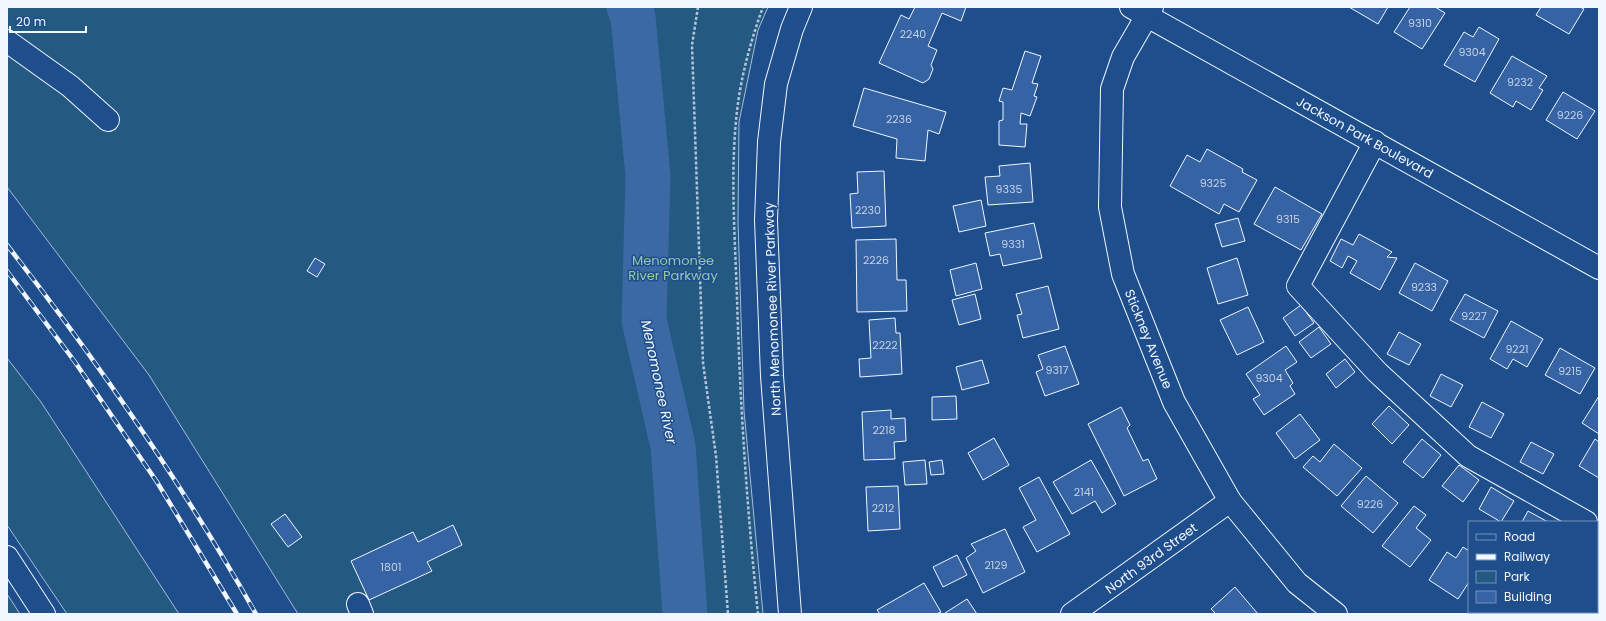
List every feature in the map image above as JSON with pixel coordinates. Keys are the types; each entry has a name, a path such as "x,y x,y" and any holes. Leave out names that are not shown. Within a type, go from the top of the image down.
{"street":[{"name":"North Menomonee River Parkway","path":"790,614 772,376 766,220 769,142 776,84 792,29 801,7"},
{"name":"Jackson Park Boulevard","path":"1143,10 1599,268"},
{"name":"Stickney Avenue","path":"1143,10 1123,57 1112,89 1110,207 1123,274 1174,402 1230,501 1298,583 1336,614"},
{"path":"7,40 70,86 108,120"},
{"path":"1375,142 1298,286 1377,372 1468,456 1584,521"},
{"name":"North 93rd Street","path":"1072,614 1230,501"},
{"path":"7,556 44,614"}],"path":[{"path":"698,7 692,45 703,363 716,456 728,614"},
{"path":"758,614 744,439 738,331 734,204 737,111 745,69 756,26 764,7"}],"green space":[{"name":"Menomonee River Parkway","path":"7,7 768,7 758,30 739,122 738,221 744,411 763,614 298,614 149,375 7,187"},
{"path":"7,358 41,402 179,614 67,614 7,525"},
{"path":"7,594 20,614 7,614"}],"building":[{"path":"915,7 966,7 961,21 942,13 928,46 937,50 931,65 933,69 929,79 923,83 879,63 901,15 909,19"},
{"path":"1349,7 1388,7 1378,24"},
{"path":"1410,7 1435,7 1445,13 1422,49 1394,32"},
{"path":"1541,7 1580,7 1584,9 1569,34 1536,15"},
{"path":"1479,27 1499,39 1475,82 1444,65 1464,32 1473,37"},
{"path":"1025,51 1041,56 1032,83 1038,84 1034,96 1037,97 1030,116 1021,113 1020,124 1027,124 1025,147 999,145 999,121 1003,120 1003,102 999,101 1003,88 1012,90"},
{"path":"1512,56 1547,76 1539,88 1543,90 1531,110 1516,101 1513,107 1490,93"},
{"path":"864,88 946,112 939,134 928,130 925,161 896,158 897,139 853,126"},
{"path":"1563,92 1595,111 1577,139 1546,120"},
{"path":"1207,149 1243,169 1242,172 1257,180 1239,212 1224,204 1219,214 1170,186 1187,155 1200,162"},
{"path":"1030,163 1033,202 988,205 985,177 1000,176 999,166"},
{"path":"884,171 886,226 852,228 850,194 858,193 857,172"},
{"path":"1275,187 1322,214 1301,250 1254,224"},
{"path":"981,200 986,226 959,232 953,206"},
{"path":"1238,218 1245,241 1222,247 1215,224"},
{"path":"1034,223 1042,258 1003,266 1000,254 990,256 985,233"},
{"path":"1359,234 1392,252 1387,257 1397,258 1380,290 1350,273 1357,261 1348,256 1342,268 1330,261 1341,239 1353,245"},
{"path":"896,239 897,280 906,280 907,311 857,312 856,240"},
{"path":"315,258 325,264 317,277 307,271"},
{"path":"1237,258 1248,295 1218,304 1207,268"},
{"path":"976,263 982,289 956,296 950,270"},
{"path":"1415,263 1448,281 1432,311 1399,293"},
{"path":"1048,286 1059,329 1023,338 1017,315 1022,314 1016,294"},
{"path":"975,294 981,319 959,325 952,300"},
{"path":"1465,294 1498,311 1484,338 1450,320"},
{"path":"1301,305 1314,323 1295,336 1283,318"},
{"path":"1248,307 1264,342 1237,355 1220,320"},
{"path":"895,318 896,333 900,333 902,374 860,377 859,359 871,358 869,320"},
{"path":"1511,321 1543,339 1527,367 1513,359 1507,369 1490,359"},
{"path":"1319,327 1331,344 1311,358 1299,342"},
{"path":"1399,332 1421,344 1409,365 1387,354"},
{"path":"1065,346 1079,384 1045,396 1036,372 1043,369 1038,355"},
{"path":"1286,346 1297,362 1285,370 1293,383 1290,386 1295,394 1264,415 1253,399 1260,395 1246,374"},
{"path":"1560,348 1595,368 1580,394 1545,375"},
{"path":"1345,359 1355,372 1336,388 1326,374"},
{"path":"982,360 989,383 962,390 956,367"},
{"path":"1441,374 1463,385 1451,407 1430,396"},
{"path":"956,396 957,419 932,420 932,397"},
{"path":"1599,396 1599,434 1582,423"},
{"path":"1482,402 1504,414 1491,438 1469,427"},
{"path":"1389,406 1409,425 1392,444 1372,424"},
{"path":"1121,407 1130,425 1127,428 1143,461 1148,459 1157,479 1124,496 1088,424"},
{"path":"891,410 891,419 905,418 906,441 894,442 895,459 864,460 862,412"},
{"path":"1300,414 1320,440 1295,459 1276,433"},
{"path":"994,438 1009,465 983,480 968,453"},
{"path":"1422,439 1441,455 1423,478 1403,462"},
{"path":"1595,439 1599,442 1599,478 1579,466"},
{"path":"1531,442 1554,454 1543,474 1520,462"},
{"path":"1334,444 1362,468 1337,496 1303,467 1313,456 1320,462"},
{"path":"925,460 927,484 905,485 903,462"},
{"path":"942,460 944,474 931,475 929,462"},
{"path":"1091,460 1116,504 1102,513 1095,501 1072,514 1053,482"},
{"path":"1459,465 1479,480 1463,502 1442,486"},
{"path":"1366,476 1398,503 1373,533 1341,506"},
{"path":"1039,477 1070,534 1037,552 1023,527 1036,520 1019,488"},
{"path":"898,486 900,529 868,531 866,487"},
{"path":"1491,487 1514,501 1502,521 1479,509"},
{"path":"1414,506 1426,515 1416,528 1431,540 1410,567 1382,546"},
{"path":"1528,511 1546,521 1523,521"},
{"path":"285,514 302,537 288,547 271,524"},
{"path":"453,525 462,545 427,562 432,571 369,600 351,561 413,532 418,542"},
{"path":"1005,529 1025,572 983,593 966,558 976,551 971,544"},
{"path":"1463,547 1468,550 1468,584 1458,599 1429,580 1447,552 1456,558"},
{"path":"957,555 967,575 943,587 933,567"},
{"path":"924,583 941,612 936,614 880,614 877,610"},
{"path":"1235,587 1258,614 1216,614 1211,609"},
{"path":"967,599 977,614 945,614 945,613"},
{"path":"1470,613 1520,613 1519,614"}],"waterway":[{"name":"Menomonee River","path":"629,7 633,17 648,176 644,320 673,446 685,614"}],"railway":[{"path":"7,245 107,379 199,518 256,614"},
{"path":"7,271 75,362 157,482 237,614"}]}
